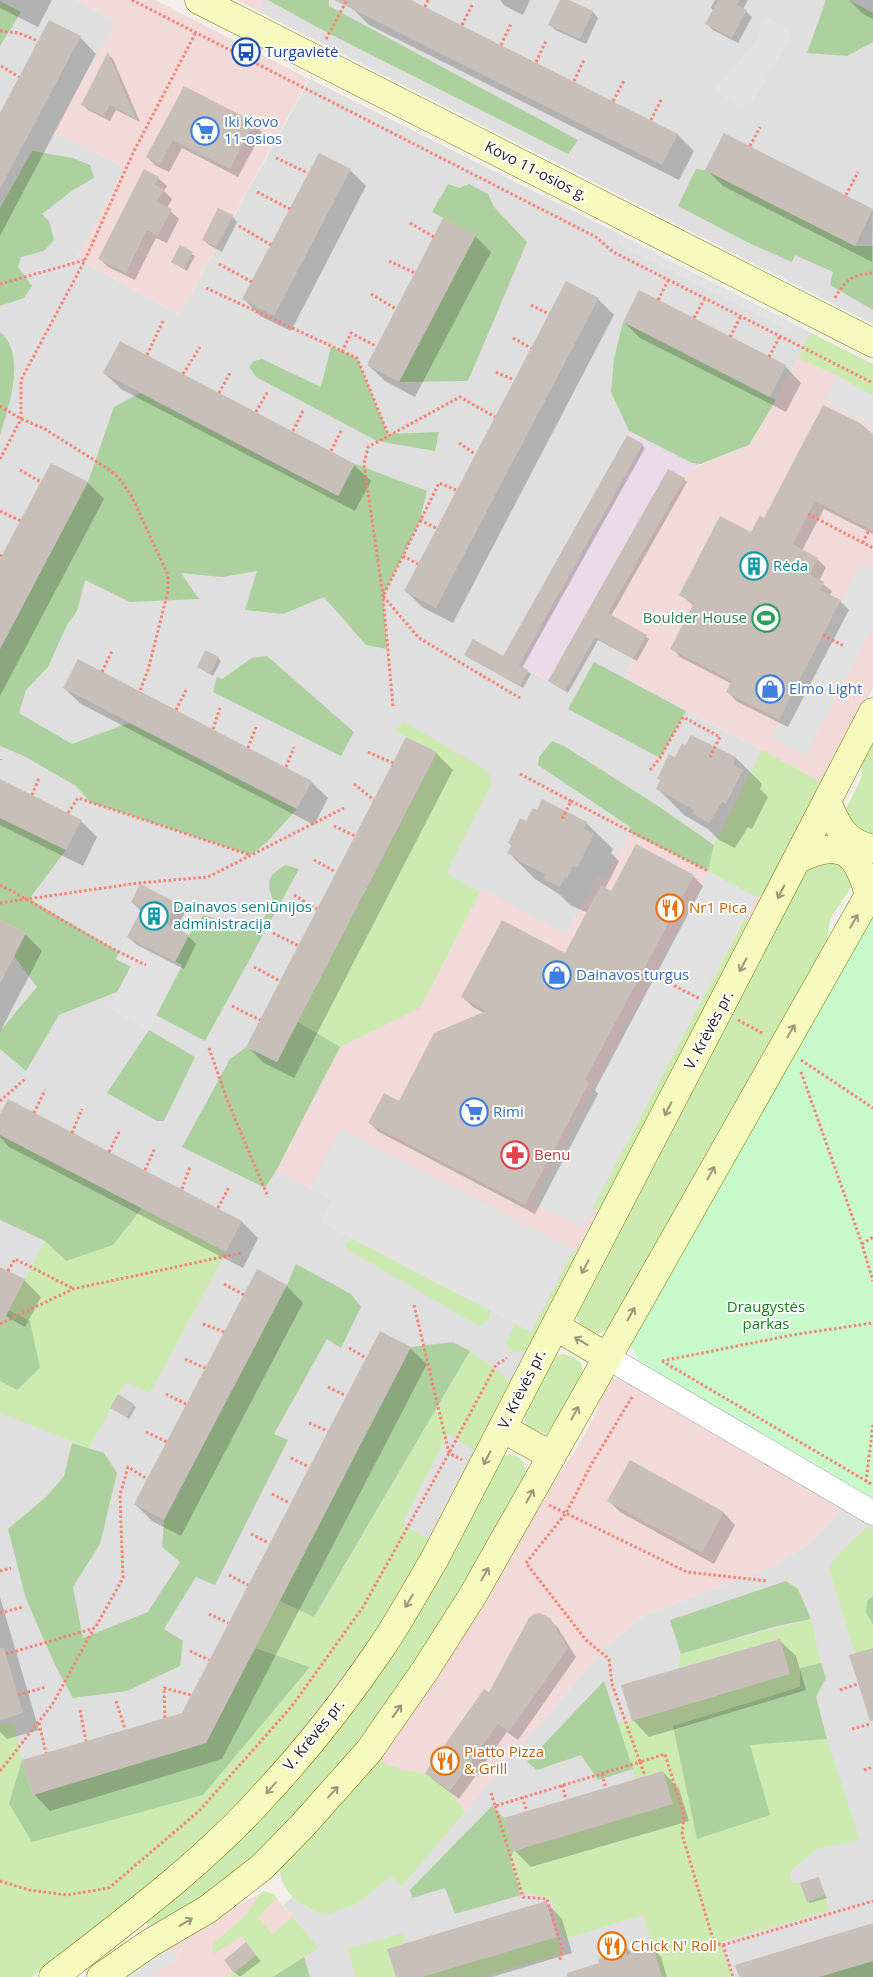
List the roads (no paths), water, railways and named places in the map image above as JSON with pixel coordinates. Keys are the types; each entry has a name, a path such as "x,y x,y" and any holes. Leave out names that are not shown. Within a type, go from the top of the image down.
{"main road":[{"name":"Kovo 11-osios g.","path":"199,0 873,343"},
{"name":"V. Krėvės pr.","path":"53,1977 164,1890 206,1853 268,1792 332,1716 381,1648 434,1560 873,712"},
{"path":"827,802 838,828 850,841 873,850"},
{"path":"101,1977 150,1943 208,1909 262,1867 310,1818 369,1750 426,1669 473,1595 871,892 856,860 843,851 831,849 817,850 798,859"},
{"path":"555,1326 607,1357"},
{"path":"502,1428 552,1456"},
{"path":"131,1916 150,1943"}],"street":[{"path":"607,1357 873,1513"}],"place":[{"name":"Turgavietė","path":"246,52"},
{"name":"Iki Kovo 11-osios","path":"205,131"},
{"name":"Rėda","path":"754,566"},
{"name":"Boulder House","path":"766,618"},
{"name":"Elmo Light","path":"770,689"},
{"name":"Nr1 Pica","path":"670,908"},
{"name":"Dainavos seniūnijos administracija","path":"154,916"},
{"name":"Dainavos turgus","path":"557,975"},
{"name":"Rimi","path":"474,1112"},
{"name":"Benu","path":"515,1155"},
{"name":"Piatto Pizza & Grill","path":"445,1761"},
{"name":"Chick N' Roll","path":"612,1946"}],"park label":[{"name":"Draugystės parkas","path":"766,1316"}]}
